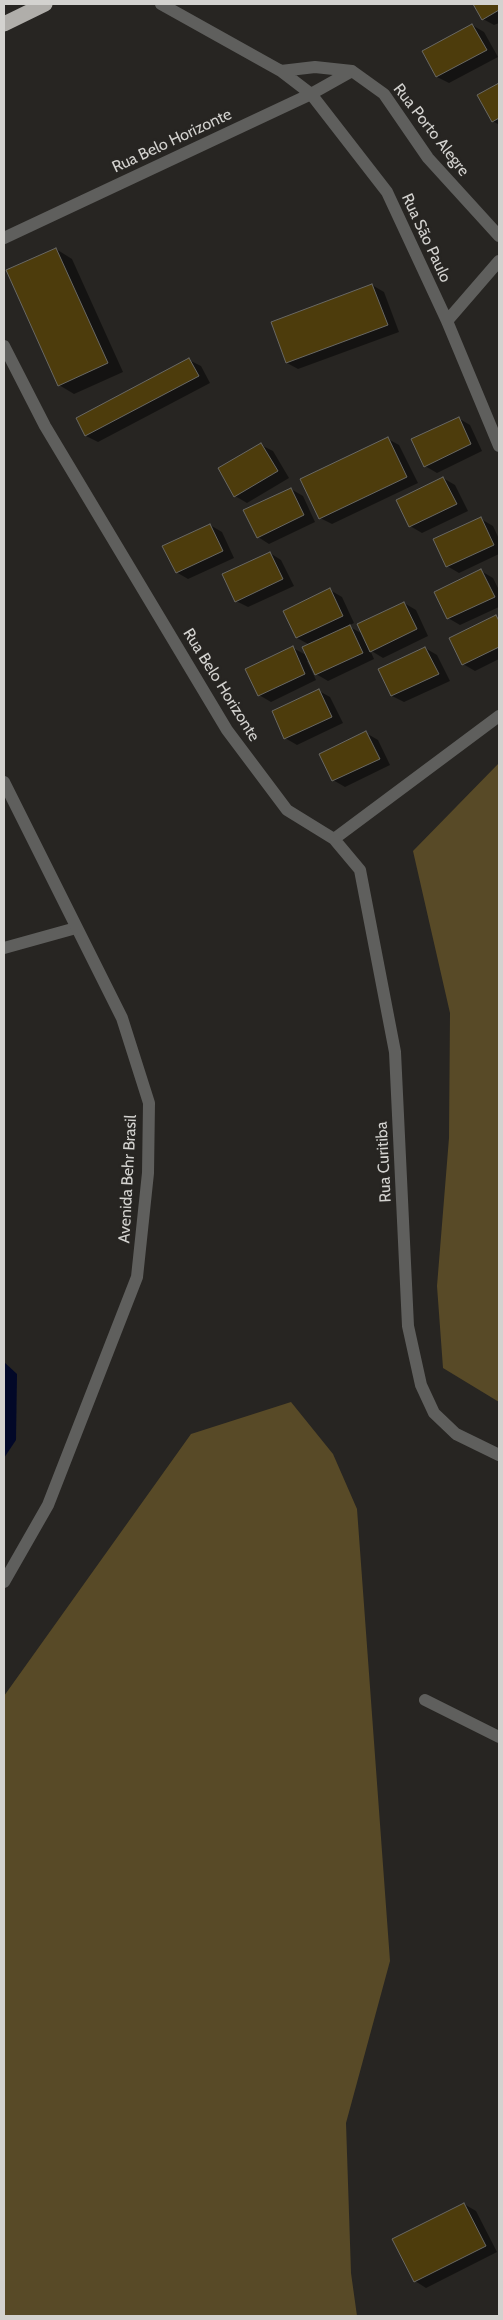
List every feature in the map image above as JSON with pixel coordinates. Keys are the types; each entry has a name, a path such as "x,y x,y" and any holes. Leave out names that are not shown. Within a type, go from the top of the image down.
{"highway":[{"path":"4,24 45,4"}],"street":[{"path":"161,4 281,71 315,67 352,70"},
{"name":"Rua Belo Horizonte","path":"4,238 311,94 352,70"},
{"name":"Rua Porto Alegre","path":"352,70 384,94 428,158 499,236"},
{"name":"Rua São Paulo","path":"281,71 311,94 387,192 447,321 499,446"},
{"path":"447,321 499,261"},
{"name":"Rua Belo Horizonte","path":"4,346 45,426 227,730 287,810 334,839"},
{"path":"334,839 499,716"},
{"name":"Avenida Behr Brasil","path":"4,782 122,1018 149,1104 148,1173 138,1277 48,1505 4,1582"},
{"name":"Rua Curitiba","path":"334,839 360,870 395,1052 408,1326 421,1385 434,1413 456,1434 499,1455"},
{"path":"4,948 76,928"},
{"path":"425,1700 499,1738"}],"shaded area":[{"path":"499,763 499,1402 443,1368 437,1286 449,1138 450,1013 413,851"},
{"path":"291,1402 333,1454 357,1509 390,1961 346,2123 351,2273 357,2316 4,2316 4,1696 191,1434"}],"water":[{"path":"4,1362 17,1374 16,1440 4,1458"}],"building":[{"path":"473,4 499,4 499,10 482,20"},
{"path":"472,24 487,50 436,77 422,51"},
{"path":"499,83 499,118 492,122 477,95"},
{"path":"56,248 108,363 58,386 6,270"},
{"path":"372,284 388,325 286,363 271,322"},
{"path":"189,358 199,376 85,436 76,418"},
{"path":"459,417 471,444 424,467 411,439"},
{"path":"388,437 407,477 319,519 300,479"},
{"path":"261,443 278,471 234,497 218,468"},
{"path":"443,477 457,504 409,527 396,500"},
{"path":"291,488 304,515 257,538 243,510"},
{"path":"481,517 494,545 446,567 433,539"},
{"path":"210,524 223,551 176,573 162,546"},
{"path":"270,552 283,579 235,602 222,574"},
{"path":"481,569 495,597 447,619 434,592"},
{"path":"330,588 343,616 296,638 283,611"},
{"path":"404,602 417,629 370,652 357,624"},
{"path":"496,615 499,621 499,647 462,665 449,638"},
{"path":"350,625 363,653 315,675 302,647"},
{"path":"293,646 305,674 258,696 245,669"},
{"path":"425,647 439,674 391,696 378,669"},
{"path":"319,689 332,717 284,739 272,711"},
{"path":"366,731 380,759 332,781 319,754"},
{"path":"464,2203 486,2246 414,2282 392,2239"}]}
